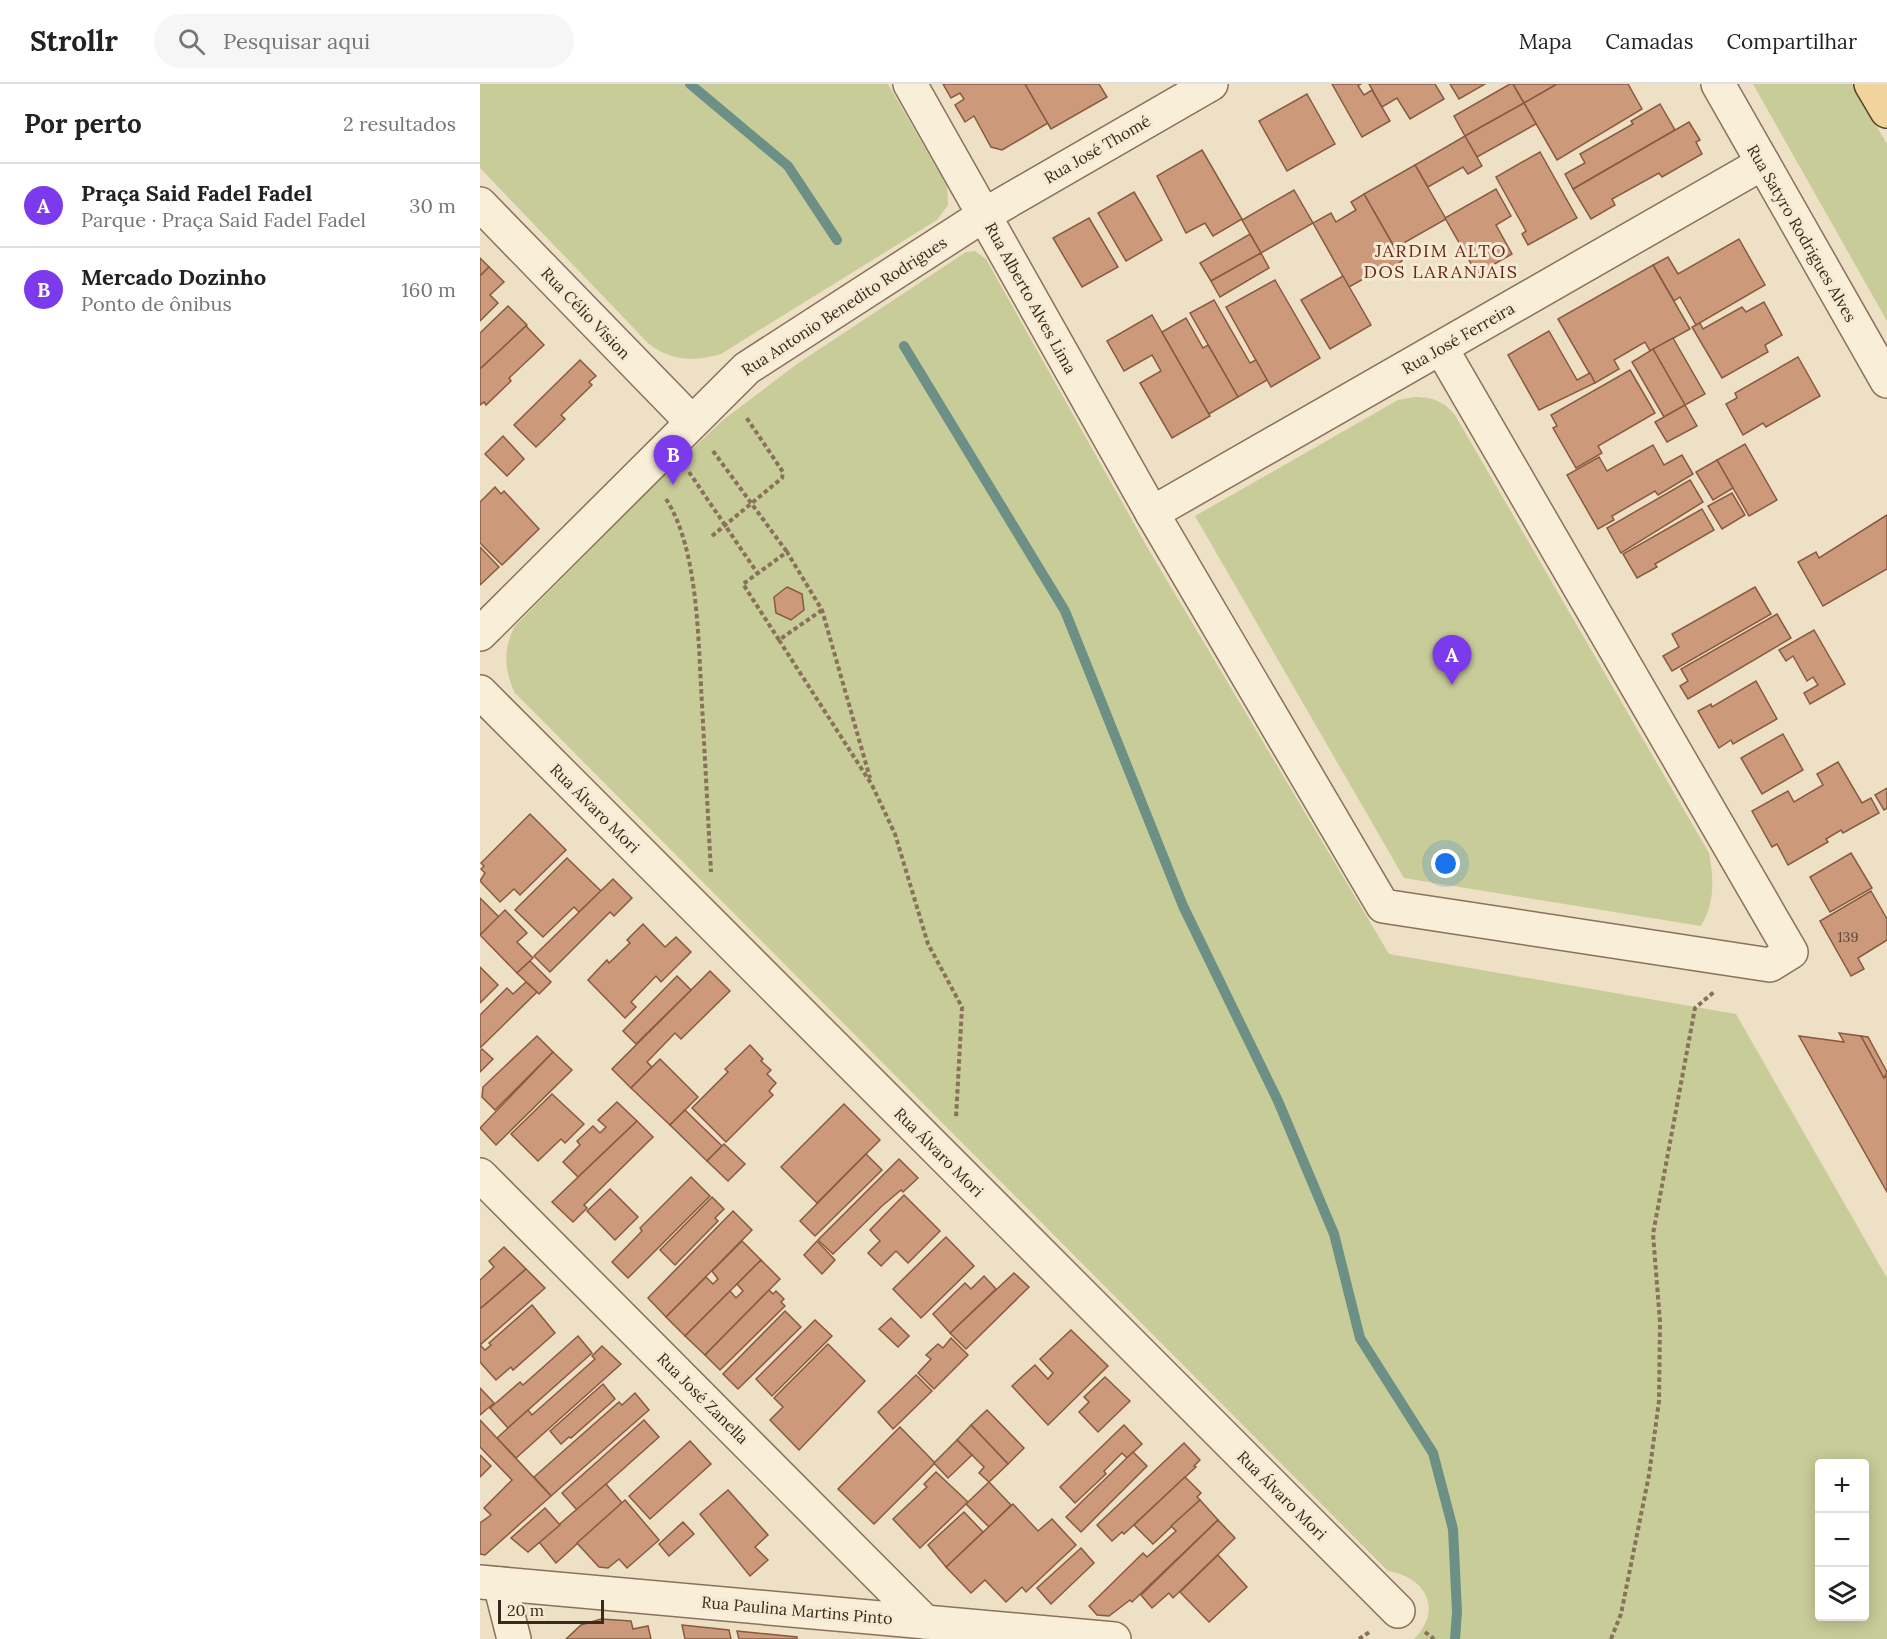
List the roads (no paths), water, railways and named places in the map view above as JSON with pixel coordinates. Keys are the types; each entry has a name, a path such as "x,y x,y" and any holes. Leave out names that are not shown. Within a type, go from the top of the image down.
{"main road":[{"path":"1871,84 1887,111"}],"street":[{"name":"Rua Alberto Alves Lima","path":"910,84 1152,513 1383,906 1770,965 1791,952 1441,348"},
{"name":"Rua José Thomé","path":"984,215 1211,84"},
{"name":"Rua Satyro Rodrigues Alves","path":"1718,84 1887,381"},
{"name":"Rua José Ferreira","path":"1152,513 1763,163"},
{"name":"Rua Célio Vision","path":"480,204 692,421"},
{"name":"Rua Antonio Benedito Rodrigues","path":"480,634 747,368 984,215"},
{"name":"Rua Álvaro Mori","path":"480,692 1398,1611"},
{"name":"Rua José Zanella","path":"480,1174 925,1622"},
{"name":"Rua Paulina Martins Pinto","path":"490,1583 852,1627 925,1622 1114,1639"},
{"path":"490,1583 514,1639"}],"waterway":[{"path":"690,84 788,166 837,240"},
{"path":"904,346 1065,611 1183,906 1278,1101 1334,1234 1360,1338 1433,1453 1453,1529 1457,1612 1455,1639"}],"place":[{"name":"Mercado Dozinho","path":"673,485"},
{"name":"Praça Said Fadel Fadel","path":"1452,685"}],"district":[{"name":"JARDIM ALTO DOS LARANJAIS","path":"1441,261"}]}
